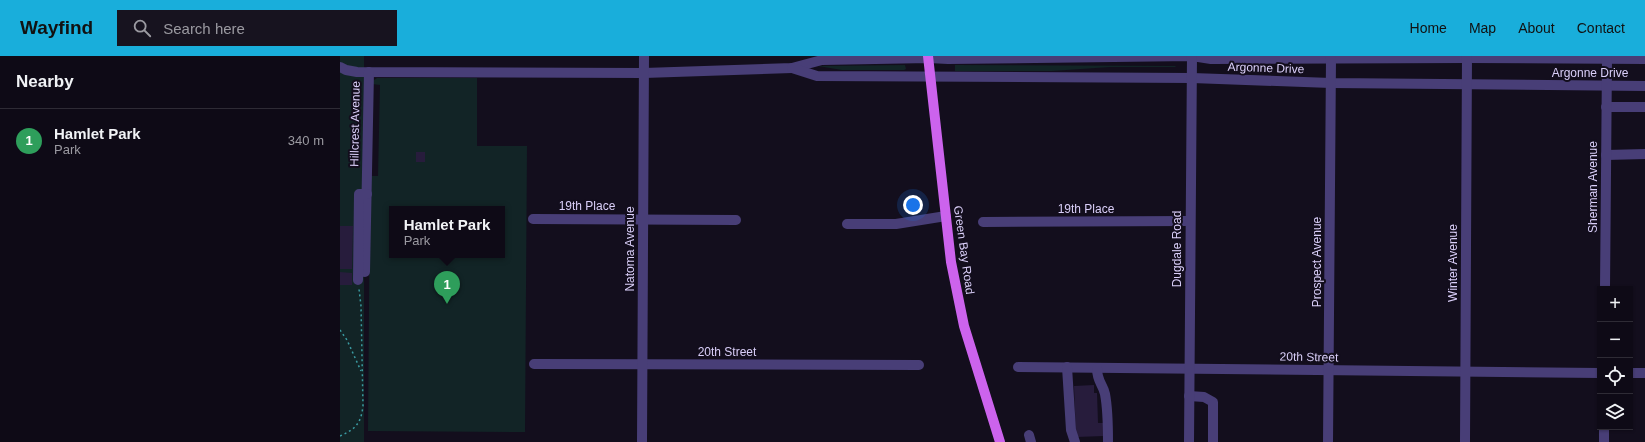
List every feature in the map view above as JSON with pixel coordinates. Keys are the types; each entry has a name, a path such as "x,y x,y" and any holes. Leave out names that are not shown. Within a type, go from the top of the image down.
{"main road":[{"name":"Green Bay Road","path":"929,57 950,262 961,312 989,411 1000,442"}],"street":[{"name":"Natoma Avenue","path":"642,442 644,56"},
{"name":"Argonne Drive","path":"340,67 346,70 369,72 644,73 792,68 822,60 929,57 948,59 1192,56 1211,59 1330,57 1524,57 1645,60"},
{"name":"Dugdale Road","path":"1189,442 1192,56"},
{"name":"Prospect Avenue","path":"1328,442 1330,57"},
{"name":"Winter Avenue","path":"1465,442 1467,57"},
{"name":"Sherman Avenue","path":"1605,286 1606,59"},
{"name":"Argonne Drive","path":"792,68 817,76 1192,78 1331,83 1645,86"},
{"name":"Hillcrest Avenue","path":"365,272 369,72"},
{"path":"1606,107 1645,107"},
{"path":"1606,155 1645,154"},
{"path":"358,280 359,194 367,194"},
{"path":"847,224 896,224 946,216"},
{"name":"19th Place","path":"533,219 736,220"},
{"name":"19th Place","path":"983,222 1190,221"},
{"name":"20th Street","path":"534,364 919,366"},
{"name":"20th Street","path":"1018,367 1597,373"},
{"path":"1067,367 1071,430 1075,442"},
{"path":"1097,368 1098,381 1105,392 1108,442"},
{"path":"1633,373 1645,373"},
{"path":"1189,396 1204,397 1212,402 1214,442"},
{"path":"1604,430 1604,442"}],"path":[{"path":"340,436 355,427 362,416 361,306 358,280"},
{"path":"340,330 349,344 362,372"}],"shaded area":[{"path":"340,56 364,56 364,442 340,442"},
{"path":"905,65 906,69 904,70 842,70 818,66"},
{"path":"955,65 1176,66 1110,67 1052,71 955,71"},
{"path":"377,78 477,78 477,146 527,146 525,432 368,431 370,176 378,176 380,85 372,84"}],"building":[{"path":"416,152 425,152 425,162 416,162"},
{"path":"340,226 353,226 352,269 340,269"},
{"path":"340,272 352,273 352,285 340,285"},
{"path":"1094,385 1094,393 1097,393 1098,423 1104,423 1104,436 1076,437 1074,386"}],"place":[{"name":"Hamlet Park","path":"447,304"}]}
